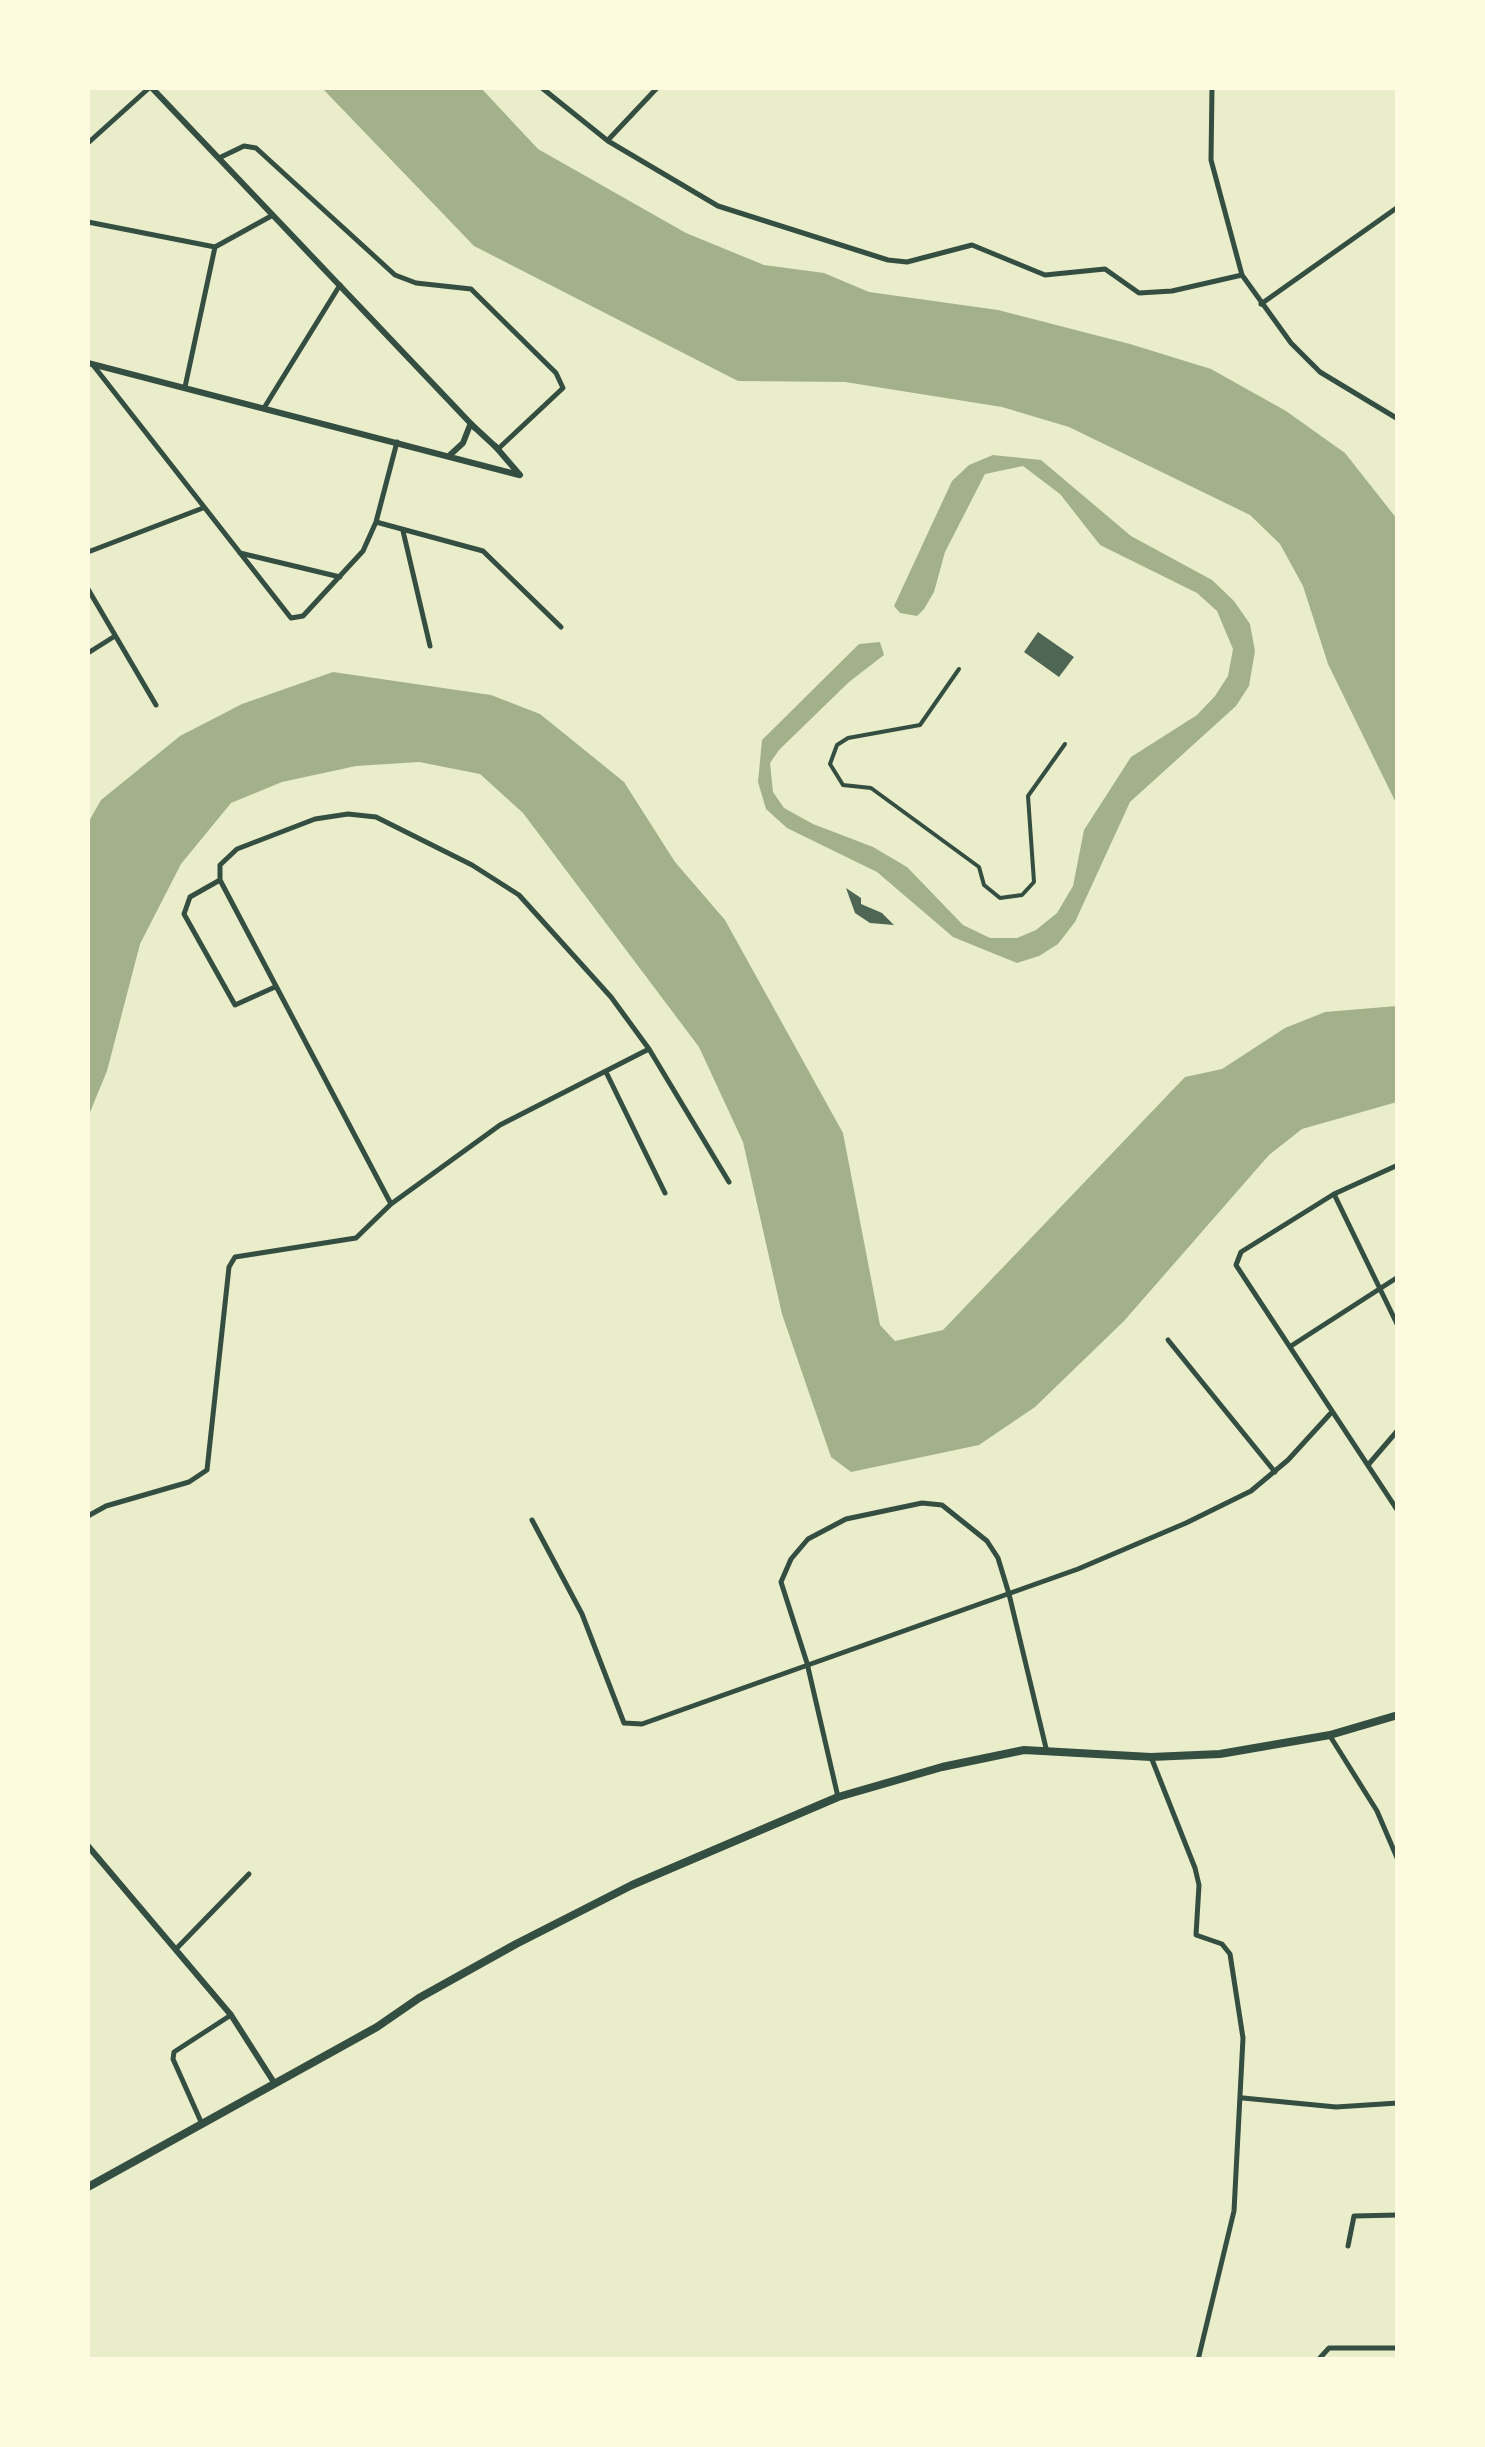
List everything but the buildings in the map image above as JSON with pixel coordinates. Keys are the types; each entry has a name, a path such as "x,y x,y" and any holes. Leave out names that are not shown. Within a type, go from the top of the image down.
{"highway":[{"path":"88,2187 377,2027 419,1998 632,1885 838,1797 968,1760 1046,1748 1151,1757 1220,1754 1330,1736 1398,1715"}],"street":[{"path":"88,144 151,88 520,475 90,364"},
{"path":"542,88 608,142 737,214 888,260 907,262 972,245 1046,275 1105,269 1139,293 1172,292 1242,275"},
{"path":"608,142 657,88"},
{"path":"1212,88 1211,160 1242,275 1261,304 1320,372 1398,418"},
{"path":"219,158 244,146 260,151 395,275 478,294 556,373 562,388 498,449"},
{"path":"1261,304 1398,207"},
{"path":"88,222 215,247 273,214"},
{"path":"185,387 215,247"},
{"path":"264,408 340,285"},
{"path":"90,364 291,618 303,616 363,551 376,522 397,442"},
{"path":"450,456 463,443 471,424"},
{"path":"88,552 203,508"},
{"path":"376,522 473,546 492,555 561,627"},
{"path":"404,531 430,646"},
{"path":"238,553 340,577"},
{"path":"88,589 156,705"},
{"path":"88,653 115,636"},
{"path":"960,669 920,725 848,738 837,746 830,764 843,785 871,788 979,867 984,885 1000,898 1022,895 1034,882 1028,796 1065,744"},
{"path":"391,1204 220,880 225,858 270,834 315,819 348,814 376,817 472,865 518,895 582,960 649,1049 729,1182"},
{"path":"220,880 190,897 184,914 235,1005 275,988"},
{"path":"88,1505 89,1515 190,1482 207,1470 232,1260 342,1244 500,1125 649,1049"},
{"path":"606,1072 665,1193"},
{"path":"1398,1165 1334,1194 1241,1252 1236,1259 1238,1273 1398,1511"},
{"path":"1334,1194 1376,1288 1398,1326"},
{"path":"1290,1346 1398,1277"},
{"path":"1168,1340 1275,1472"},
{"path":"532,1520 582,1614 624,1723 642,1724 807,1662 1009,1594 1186,1523 1251,1491 1275,1472 1330,1414"},
{"path":"1368,1465 1398,1430"},
{"path":"838,1797 807,1662 781,1582 791,1559 808,1539 846,1519 922,1503 947,1508 994,1549 1009,1594 1046,1748"},
{"path":"1330,1736 1378,1811 1398,1860"},
{"path":"1151,1757 1196,1868 1196,1936 1222,1944 1230,1954 1244,2038 1234,2211 1198,2360"},
{"path":"88,1846 232,2015 275,2084"},
{"path":"176,1948 249,1874"},
{"path":"202,2124 173,2059 174,2052 232,2015"},
{"path":"1243,2098 1336,2107 1398,2103"},
{"path":"1348,2246 1354,2216 1398,2215"},
{"path":"1318,2360 1329,2348 1398,2348"}],"shaded area":[{"path":"322,88 481,88 538,149 686,233 764,265 824,273 869,292 998,310 1130,344 1211,369 1286,411 1345,453 1397,519 1397,805 1328,664 1303,586 1280,544 1250,515 1069,427 1002,407 845,382 738,381 474,246"},
{"path":"993,455 1041,460 1131,536 1212,580 1250,624 1255,651 1249,686 1236,706 1130,802 1075,922 1058,944 1017,963 953,937 877,872 787,828 766,809 758,782 762,740 859,644 880,642 884,655 849,682 779,750 770,763 773,792 784,808 813,824 873,847 907,867 963,925 990,938 1017,938 1036,930 1057,913 1073,886 1084,830 1131,757 1197,715 1215,696 1228,676 1233,649 1217,611 1197,593 1100,545 1060,494 1023,466 985,474 945,552 934,592 924,609 917,616 900,613 894,606 952,481 969,465"},
{"path":"333,672 491,695 540,714 624,782 675,862 725,920 843,1133 880,1325 895,1341 943,1330 1185,1077 1222,1069 1285,1028 1325,1012 1397,1006 1397,1102 1302,1129 1269,1155 1124,1321 1035,1407 979,1445 851,1472 831,1457 782,1314 743,1142 699,1047 523,813 480,774 419,762 356,766 282,782 231,803 181,864 140,944 107,1071 88,1117 88,823 101,800 180,736 242,704"}]}
